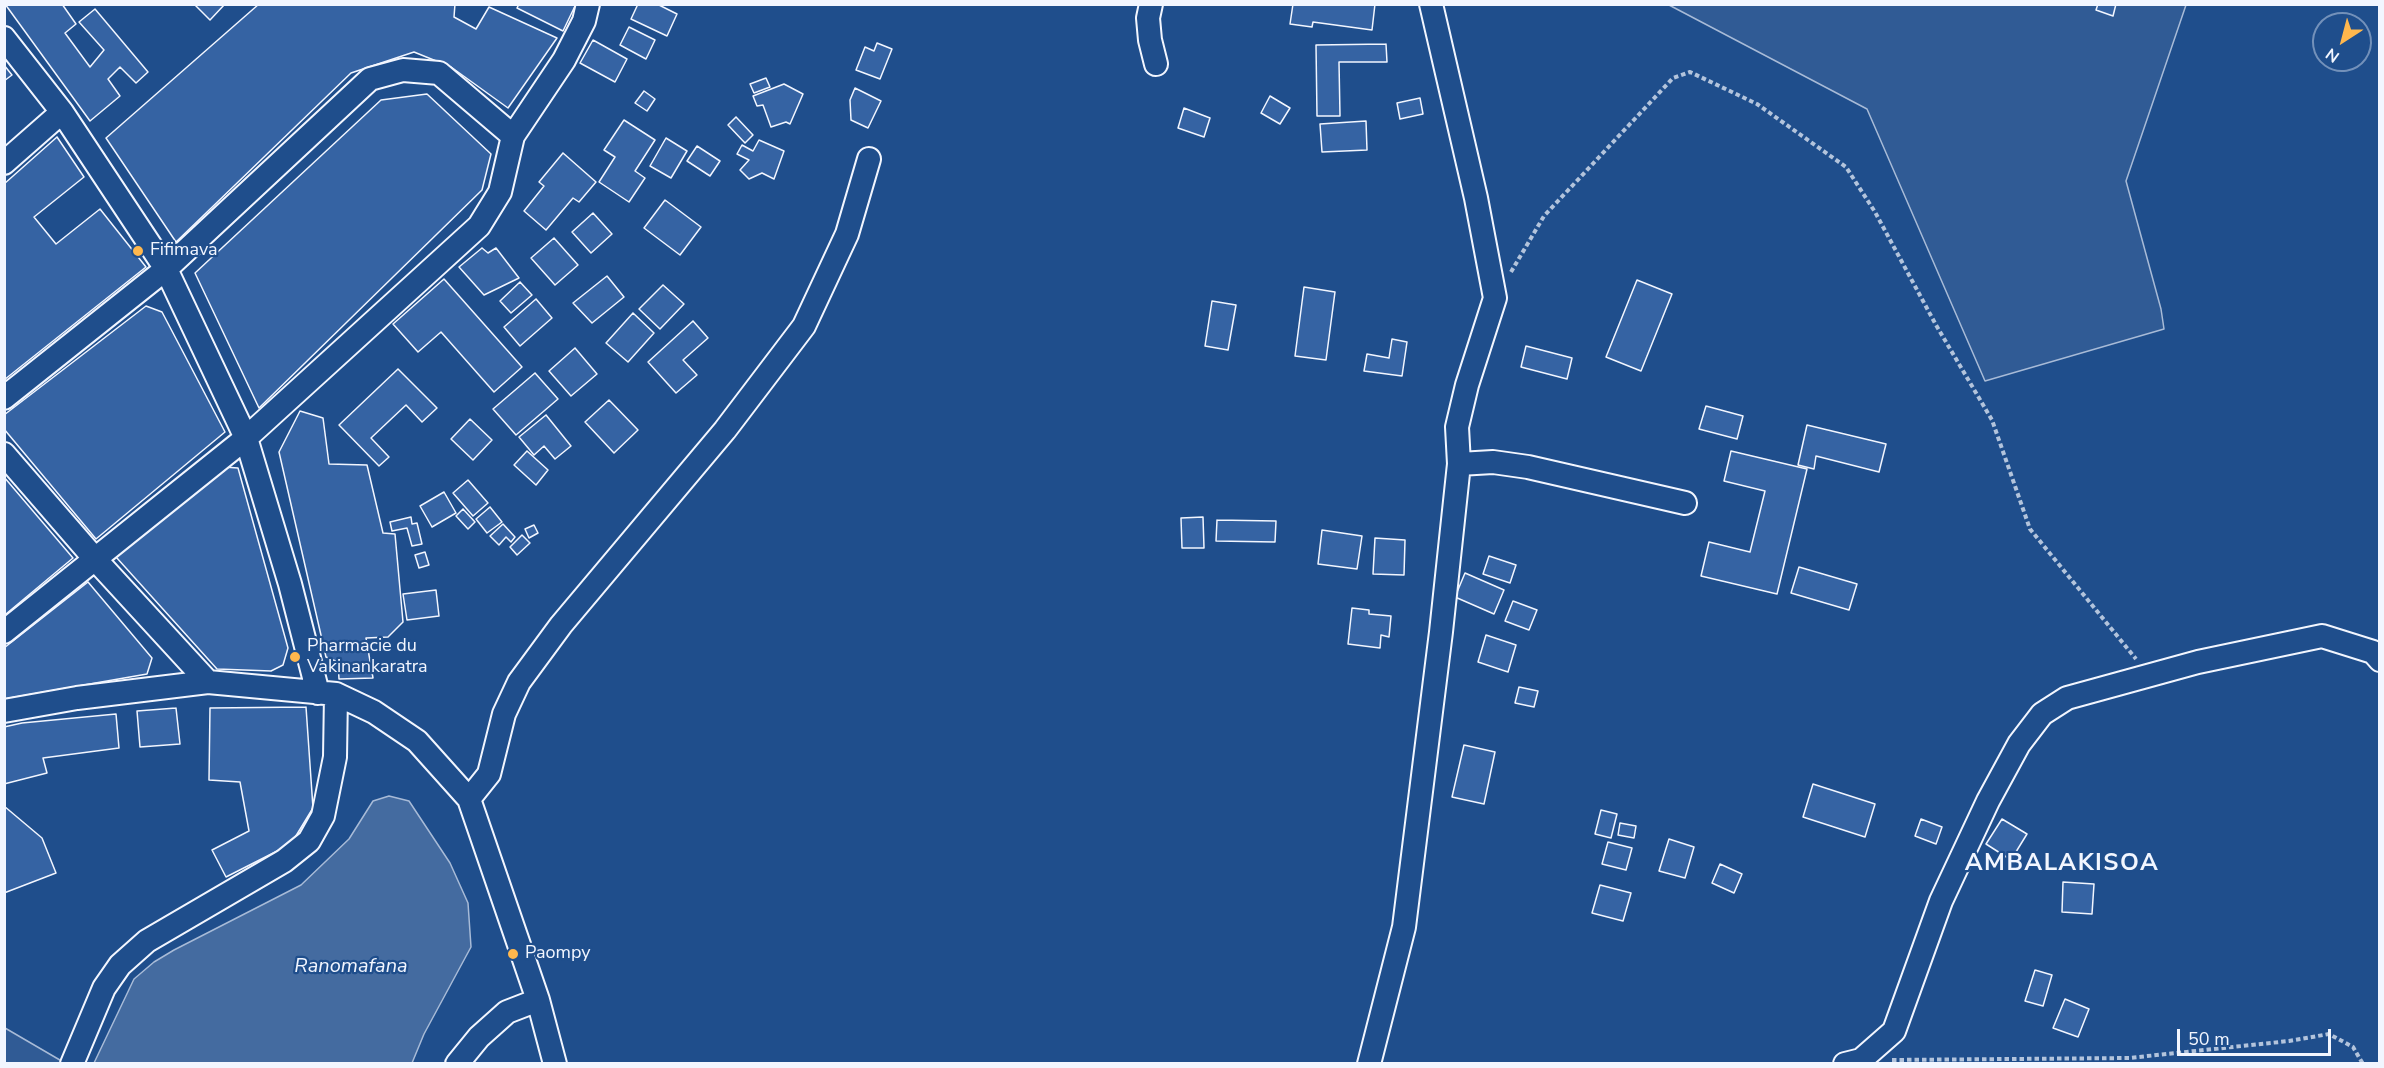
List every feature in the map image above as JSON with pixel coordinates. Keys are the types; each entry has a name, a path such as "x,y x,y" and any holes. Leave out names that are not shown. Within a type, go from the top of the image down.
{"street":[{"path":"4,632 246,438 479,226 500,192 513,136 564,60 584,21 588,4"},
{"path":"1151,4 1148,18 1156,64"},
{"path":"1369,1064 1404,927 1441,632 1458,464 1457,427 1467,385 1495,298 1476,198 1431,4"},
{"path":"4,38 62,112 166,269 246,438 290,584 327,694 335,758 323,816 309,841 284,861 147,941 120,965 104,988 72,1064"},
{"path":"4,399 166,269 370,79 403,70 439,74 513,136"},
{"path":"4,163 62,112"},
{"path":"469,799 489,774 504,714 519,682 561,625 725,430 804,326 847,234 869,159"},
{"path":"4,454 95,559 208,682"},
{"path":"1458,464 1493,462 1528,467 1685,503"},
{"path":"1853,1062 1894,1031 1941,901 1988,801 2019,744 2042,714 2067,698 2198,662 2322,636 2373,652 2379,660"},
{"path":"4,711 77,698 208,682 327,694 374,712 417,741 469,799 538,1000 555,1064"},
{"path":"457,1064 479,1037 507,1012 538,1000"}],"path":[{"path":"1495,298 1544,216 1570,185 1652,103 1673,78 1690,72 1757,104 1846,167 1875,212 1936,325 1992,420 2030,529 2150,675"},
{"path":"1853,1062 2129,1059 2289,1041 2329,1034 2353,1047 2363,1064"}],"shaded area":[{"path":"1669,5 2186,5 2126,181 2161,309 2164,329 1985,381 1867,109"},
{"path":"5,1028 65,1063 5,1063"}],"water":[{"name":"Ranomafana","path":"389,796 409,801 450,863 468,903 471,947 424,1034 412,1063 94,1063 134,979 154,962 174,950 301,885 349,839 373,801"}],"building":[{"path":"5,4 62,4 76,24 65,33 90,67 104,50 79,22 95,9 148,72 136,83 120,67 108,79 120,96 90,121"},
{"path":"194,4 225,4 210,20"},
{"path":"259,4 455,4 454,17 476,29 489,7 557,38 508,108 451,67 414,52 351,73 176,242 106,138"},
{"path":"519,4 576,4 563,31 517,8"},
{"path":"638,4 657,4 677,14 667,36 631,19"},
{"path":"1293,4 1375,4 1372,30 1313,22 1312,27 1290,24"},
{"path":"2098,4 2116,4 2113,16 2096,10"},
{"path":"629,27 655,40 646,59 620,45"},
{"path":"593,40 627,59 615,82 580,63"},
{"path":"877,43 892,49 880,79 856,70 865,47 874,51"},
{"path":"1386,44 1387,62 1339,62 1340,116 1317,116 1316,45"},
{"path":"4,65 12,75 4,81"},
{"path":"766,78 770,87 754,93 750,84"},
{"path":"784,84 803,94 790,124 786,122 771,127 763,105 757,106 753,96"},
{"path":"855,88 881,101 868,128 851,120 850,100"},
{"path":"644,91 655,99 647,111 635,103"},
{"path":"427,94 491,154 482,190 259,408 195,273 381,100"},
{"path":"1270,96 1290,108 1280,124 1261,113"},
{"path":"1420,98 1423,114 1400,119 1397,103"},
{"path":"1184,108 1210,118 1204,137 1178,128"},
{"path":"736,117 753,135 745,143 728,125"},
{"path":"624,120 655,140 635,171 645,178 629,202 599,182 615,157 604,150"},
{"path":"1366,121 1367,150 1322,152 1320,124"},
{"path":"57,137 84,177 34,217 56,244 100,209 146,267 4,380 4,184"},
{"path":"666,138 687,151 671,178 650,166"},
{"path":"759,140 784,151 774,179 762,173 749,179 740,170 749,160 737,154 742,145 753,151"},
{"path":"697,146 720,161 710,176 687,161"},
{"path":"563,153 596,182 579,202 573,198 546,230 524,211 544,186 539,182"},
{"path":"665,200 701,227 680,255 644,228"},
{"path":"593,213 612,234 591,253 572,232"},
{"path":"554,238 578,265 555,285 531,258"},
{"path":"482,248 488,253 496,248 519,278 484,295 459,267"},
{"path":"607,276 624,297 592,323 573,303"},
{"path":"444,279 522,367 494,392 441,332 418,352 393,324"},
{"path":"1637,280 1672,294 1641,371 1606,357"},
{"path":"520,282 532,295 511,313 500,301"},
{"path":"663,285 684,304 660,329 639,309"},
{"path":"1304,287 1335,292 1326,360 1295,356"},
{"path":"536,299 552,318 520,346 504,327"},
{"path":"1212,301 1236,305 1228,350 1205,346"},
{"path":"146,306 162,312 225,432 96,539 4,429 4,415"},
{"path":"633,313 654,333 628,362 606,343"},
{"path":"693,321 708,338 683,360 697,375 676,393 648,362"},
{"path":"1392,339 1407,342 1402,376 1364,371 1367,354 1389,358"},
{"path":"1526,346 1572,358 1567,379 1521,367"},
{"path":"575,348 597,374 571,396 549,371"},
{"path":"398,369 437,408 422,422 406,405 371,438 389,457 379,466 339,425"},
{"path":"535,373 558,399 516,435 493,409"},
{"path":"609,400 638,430 614,453 585,422"},
{"path":"1706,406 1743,416 1737,439 1699,429"},
{"path":"300,411 323,418 329,464 367,465 383,533 395,534 403,622 388,637 366,638 373,678 339,679 338,662 326,657 279,452"},
{"path":"546,415 571,446 555,459 544,446 534,455 519,437"},
{"path":"470,419 492,440 473,460 451,439"},
{"path":"1807,425 1886,444 1879,472 1816,456 1814,469 1798,465"},
{"path":"527,451 548,470 536,485 514,465"},
{"path":"1731,451 1807,469 1777,594 1701,576 1709,542 1750,552 1765,491 1724,481"},
{"path":"224,467 238,468 288,648 283,665 271,671 217,669 116,557"},
{"path":"4,477 73,558 6,614 4,612"},
{"path":"468,480 488,503 473,516 453,493"},
{"path":"444,492 456,513 432,527 420,506"},
{"path":"490,507 502,522 487,533 476,519"},
{"path":"463,509 475,522 468,529 456,516"},
{"path":"411,517 412,524 417,523 422,544 412,546 407,528 392,531 390,522"},
{"path":"1203,517 1204,548 1182,548 1181,518"},
{"path":"1217,520 1276,521 1275,542 1216,541"},
{"path":"503,524 515,537 511,542 506,537 499,545 490,536"},
{"path":"534,525 538,533 529,538 525,529"},
{"path":"1322,530 1362,536 1357,569 1318,564"},
{"path":"522,535 530,543 517,555 510,547"},
{"path":"1375,538 1405,540 1404,575 1373,574"},
{"path":"425,552 429,565 419,568 415,555"},
{"path":"1489,556 1516,565 1510,583 1483,574"},
{"path":"1799,567 1857,584 1849,610 1791,593"},
{"path":"1465,573 1504,590 1494,614 1455,597"},
{"path":"88,582 152,658 147,674 4,699 4,648"},
{"path":"436,590 439,616 407,620 403,594"},
{"path":"1513,601 1537,610 1529,630 1505,621"},
{"path":"1352,608 1369,610 1369,614 1391,616 1389,637 1381,635 1380,648 1348,644"},
{"path":"1486,635 1516,645 1508,672 1478,662"},
{"path":"1519,687 1538,691 1534,707 1515,703"},
{"path":"306,707 313,808 291,844 226,877 212,850 249,831 240,782 209,780 210,708"},
{"path":"176,708 180,744 140,747 137,711"},
{"path":"116,714 119,748 43,758 47,773 4,784 4,727 22,723"},
{"path":"1464,745 1495,752 1484,804 1452,797"},
{"path":"1813,784 1875,804 1865,837 1803,817"},
{"path":"4,806 42,838 56,873 4,893"},
{"path":"1601,810 1617,814 1611,838 1595,834"},
{"path":"1921,819 1942,827 1936,844 1915,836"},
{"path":"2002,819 2027,834 2011,860 1986,844"},
{"path":"1620,823 1636,826 1634,838 1618,835"},
{"path":"1669,839 1694,847 1685,878 1659,871"},
{"path":"1608,842 1632,848 1626,870 1602,864"},
{"path":"1720,864 1742,874 1734,893 1712,883"},
{"path":"2063,882 2094,884 2092,914 2062,912"},
{"path":"1600,885 1631,893 1623,921 1592,913"},
{"path":"2035,970 2052,975 2043,1006 2025,1001"},
{"path":"2065,999 2089,1009 2078,1037 2053,1028"}],"place":[{"name":"Fifimava","path":"138,251"},
{"name":"Pharmacie du Vakinankaratra","path":"295,657"},
{"name":"Paompy","path":"513,954"}],"district":[{"name":"AMBALAKISOA","path":"2062,864"}]}
